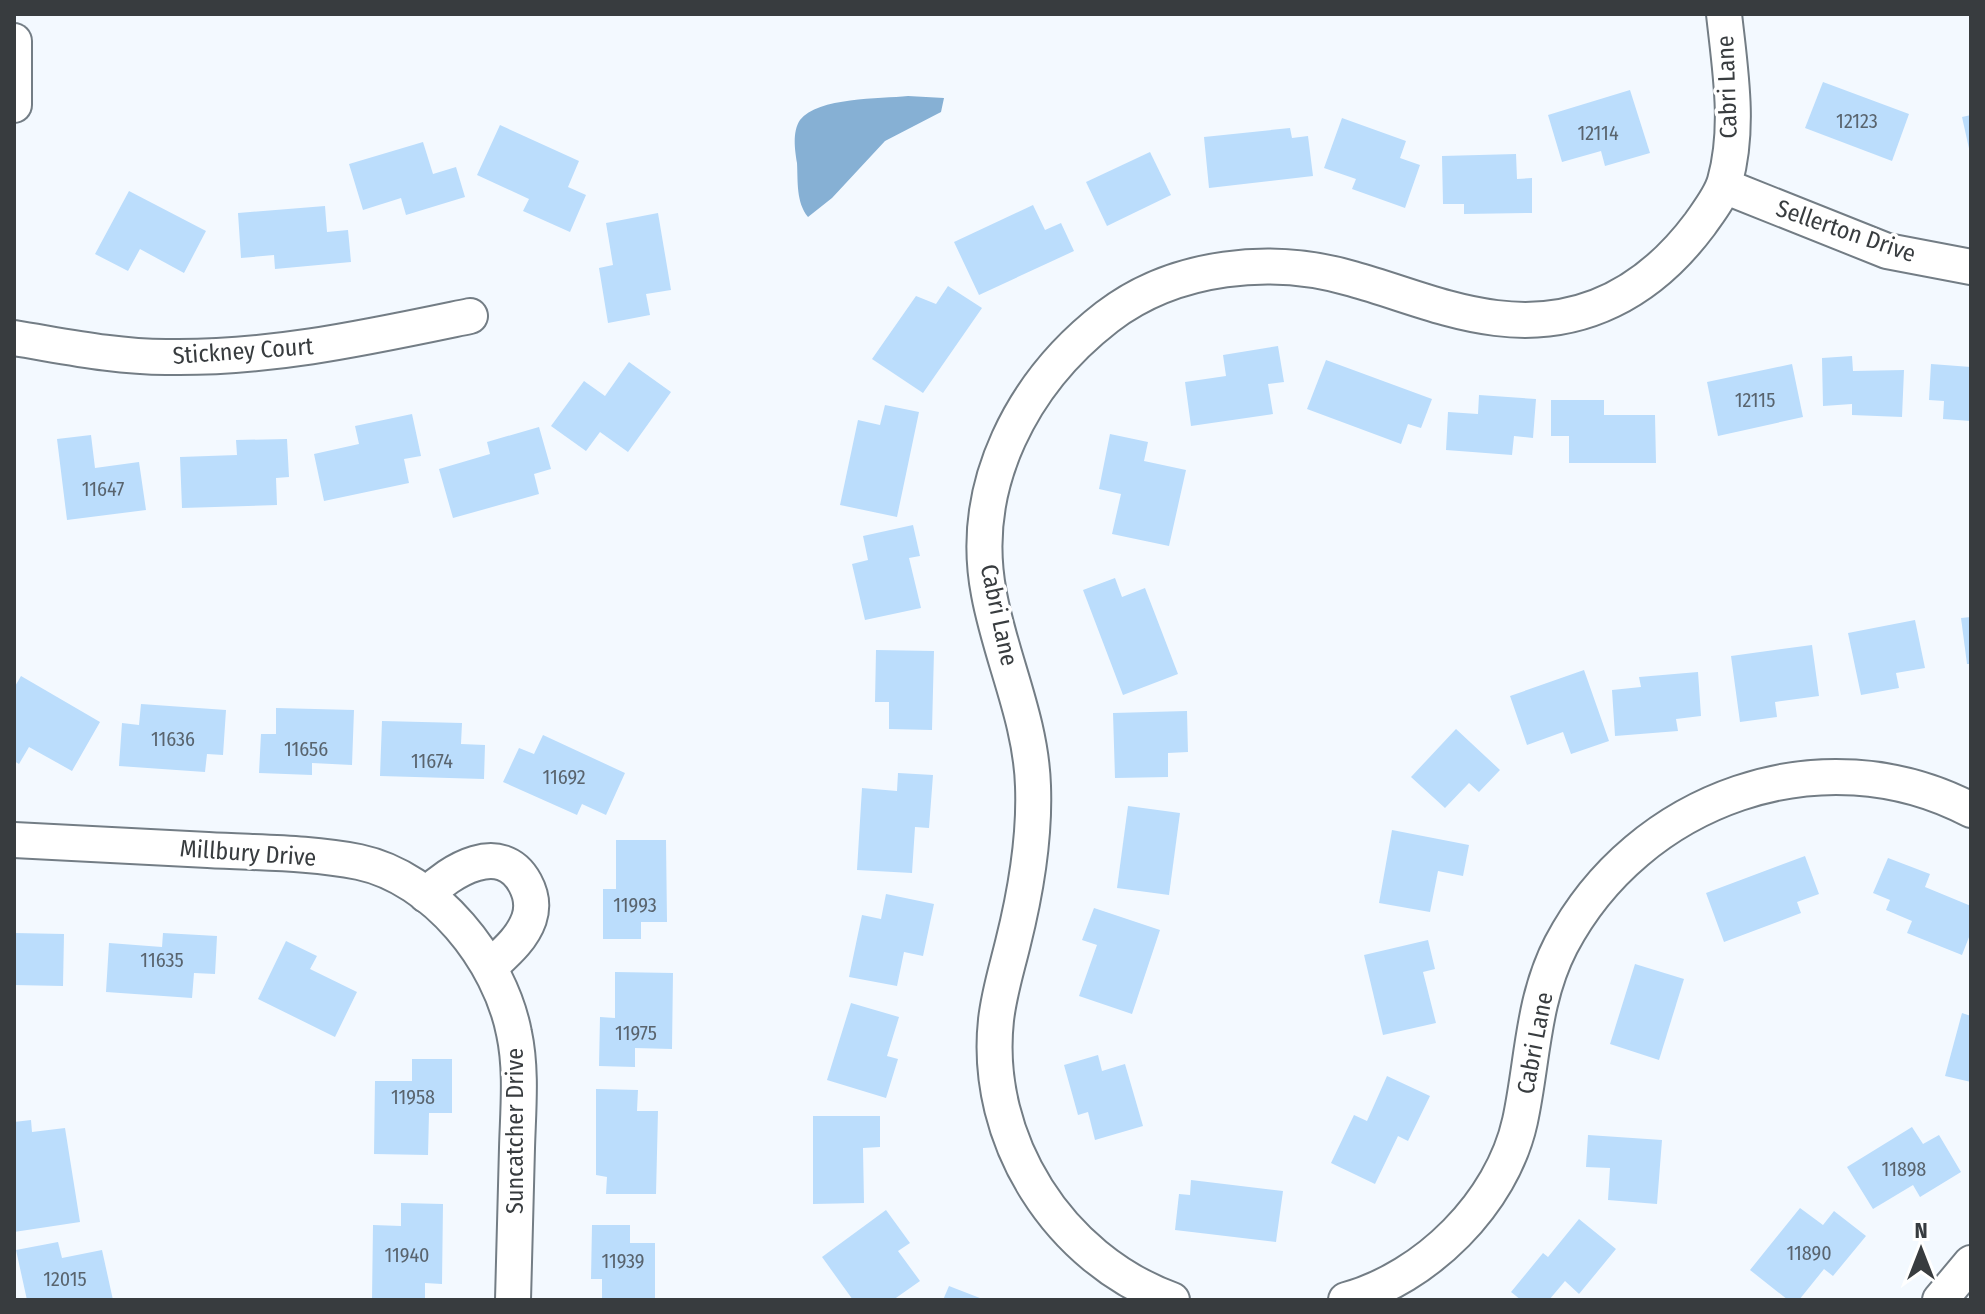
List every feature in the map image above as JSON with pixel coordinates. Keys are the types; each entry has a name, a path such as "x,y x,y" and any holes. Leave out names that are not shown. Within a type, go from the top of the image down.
{"street":[{"name":"Cabri Lane","path":"1172,1300 1131,1280 1094,1256 1074,1238 1038,1191 1013,1144 1001,1107 995,1074 996,1019 1025,892 1033,821 1029,744 988,593 985,562 991,490 1012,429 1039,384 1056,364 1110,314 1156,289 1218,270 1256,266 1290,267 1349,277 1438,305 1487,316 1542,319 1606,303 1631,292 1651,278 1689,239 1724,186 1732,118 1724,14"},
{"path":"14,41 14,105"},
{"name":"Sellerton Drive","path":"1724,186 1887,251 1971,267"},
{"name":"Stickney Court","path":"14,338 119,355 220,357 353,340 470,316"},
{"name":"Cabri Lane","path":"1346,1300 1392,1281 1429,1257 1469,1219 1487,1194 1502,1170 1520,1125 1535,1018 1562,944 1611,875 1651,840 1714,802 1747,789 1801,778 1872,778 1917,789 1971,810"},
{"name":"Millbury Drive","path":"14,840 346,860 380,869 426,895 461,928"},
{"path":"426,895 452,872 474,863 503,863 516,871 529,890 530,917 517,940 490,967"},
{"name":"Suncatcher Drive","path":"461,928 490,967 508,1008 518,1059 513,1300"},
{"path":"1940,1300 1971,1263"}],"water":[{"path":"908,96 944,98 941,112 885,141 832,198 808,217 801,205 798,184 795,141 800,120 809,112 835,103"}],"building":[{"path":"1823,82 1909,114 1892,161 1805,128"},
{"path":"1630,90 1650,153 1605,166 1601,151 1562,162 1548,115"},
{"path":"1971,115 1971,153 1970,153 1962,117"},
{"path":"1342,118 1406,141 1400,158 1420,165 1405,208 1352,189 1356,179 1324,168"},
{"path":"500,125 579,161 568,187 586,195 570,232 523,211 529,199 477,175"},
{"path":"1290,128 1292,138 1308,136 1313,176 1209,188 1204,137"},
{"path":"423,142 433,174 456,167 465,197 406,215 401,198 363,210 349,164"},
{"path":"1150,152 1171,195 1107,226 1086,182"},
{"path":"1516,154 1517,179 1532,178 1532,213 1464,214 1464,204 1443,204 1442,156"},
{"path":"129,191 206,231 184,273 140,249 128,271 95,254"},
{"path":"1033,205 1045,230 1061,223 1074,251 979,295 954,242"},
{"path":"325,206 327,232 348,230 351,262 275,269 274,255 241,258 238,213"},
{"path":"658,213 671,290 646,294 650,315 608,323 599,268 613,265 606,223"},
{"path":"948,286 982,308 923,393 872,359 916,296 936,304"},
{"path":"1278,346 1284,382 1268,384 1273,414 1191,426 1185,382 1226,376 1223,355"},
{"path":"1852,356 1853,371 1904,370 1902,417 1852,415 1852,404 1823,406 1822,358"},
{"path":"1326,360 1432,399 1421,428 1408,424 1401,444 1307,409"},
{"path":"629,362 671,392 628,452 600,432 586,451 551,426 584,381 605,396"},
{"path":"1792,364 1803,417 1718,436 1707,382"},
{"path":"1931,364 1971,367 1971,421 1943,419 1944,401 1929,400"},
{"path":"1479,395 1536,399 1533,438 1514,436 1512,455 1446,450 1448,412 1478,414"},
{"path":"1551,400 1604,400 1604,415 1655,415 1656,463 1569,463 1569,436 1551,436"},
{"path":"885,405 919,412 897,517 840,505 858,420 880,425"},
{"path":"412,414 421,456 404,459 409,483 324,501 314,454 359,444 355,426"},
{"path":"539,427 551,469 534,474 539,494 453,518 439,469 490,454 487,442"},
{"path":"1110,434 1148,442 1144,461 1186,470 1169,546 1112,534 1121,494 1099,489"},
{"path":"91,435 95,468 139,462 146,510 67,520 57,439"},
{"path":"287,439 289,477 276,478 277,505 182,508 180,457 237,455 236,440"},
{"path":"913,525 920,556 909,558 921,608 865,620 852,564 868,560 863,536"},
{"path":"1115,578 1122,597 1145,588 1178,674 1123,695 1083,590"},
{"path":"1971,617 1971,664 1967,664 1961,618"},
{"path":"1915,620 1925,668 1896,673 1899,688 1861,695 1848,633"},
{"path":"1812,645 1819,696 1775,702 1777,717 1740,722 1731,656"},
{"path":"876,650 934,651 932,730 889,729 889,702 875,702"},
{"path":"1584,670 1609,741 1571,754 1563,732 1527,745 1510,696"},
{"path":"1698,672 1701,716 1676,719 1678,731 1615,736 1612,690 1641,687 1639,677"},
{"path":"21,676 100,722 72,771 29,747 19,764 14,761 14,688"},
{"path":"141,704 226,710 223,755 207,754 205,772 119,766 122,723 139,725"},
{"path":"276,708 354,710 352,765 312,763 312,775 259,773 261,734 276,734"},
{"path":"1187,711 1188,752 1168,753 1168,777 1115,778 1113,713"},
{"path":"382,721 462,723 461,744 485,745 484,779 380,776"},
{"path":"1456,729 1500,770 1479,792 1469,783 1445,808 1411,777"},
{"path":"543,735 625,773 606,815 582,804 577,815 503,782 519,748 534,754"},
{"path":"898,773 933,775 929,828 915,827 912,873 857,870 862,788 897,791"},
{"path":"1128,806 1180,813 1169,895 1117,888"},
{"path":"1392,830 1469,845 1463,876 1438,871 1430,912 1379,903"},
{"path":"616,840 666,840 667,922 641,922 641,939 603,939 603,889 616,889"},
{"path":"1805,856 1819,894 1797,902 1801,913 1724,942 1706,893"},
{"path":"1888,858 1930,874 1925,887 1971,906 1971,932 1962,955 1907,933 1912,921 1886,910 1890,900 1873,893"},
{"path":"886,894 934,904 923,956 904,952 897,986 849,977 862,915 881,919"},
{"path":"1094,908 1160,930 1132,1014 1079,996 1097,945 1082,940"},
{"path":"14,933 64,934 63,986 14,985"},
{"path":"163,933 217,936 215,974 194,973 192,998 106,992 109,943 162,947"},
{"path":"1428,940 1435,969 1423,972 1436,1023 1383,1035 1364,955"},
{"path":"286,941 317,956 310,969 357,992 335,1037 258,999"},
{"path":"1635,964 1684,979 1659,1060 1610,1044"},
{"path":"615,972 673,973 672,1049 635,1048 635,1067 599,1066 600,1017 615,1018"},
{"path":"851,1003 899,1017 887,1056 898,1059 886,1098 827,1080"},
{"path":"1962,1013 1971,1016 1971,1082 1945,1076"},
{"path":"1098,1055 1102,1071 1125,1064 1143,1126 1095,1140 1088,1112 1078,1115 1064,1065"},
{"path":"412,1059 452,1059 452,1113 429,1113 428,1155 374,1154 375,1081 412,1081"},
{"path":"1387,1076 1430,1096 1408,1141 1398,1136 1375,1184 1331,1163 1354,1115 1367,1121"},
{"path":"596,1089 638,1090 637,1111 658,1111 656,1194 606,1194 607,1177 596,1175"},
{"path":"813,1116 880,1116 880,1147 863,1148 864,1203 813,1204"},
{"path":"31,1120 32,1132 65,1128 80,1222 14,1232 14,1122"},
{"path":"1912,1127 1923,1144 1939,1135 1961,1172 1920,1197 1913,1185 1873,1209 1847,1167"},
{"path":"1588,1135 1662,1140 1657,1204 1608,1200 1610,1168 1586,1167"},
{"path":"1191,1180 1283,1191 1276,1242 1175,1230 1179,1194 1190,1195"},
{"path":"401,1203 443,1204 442,1284 425,1283 425,1300 372,1300 373,1225 401,1226"},
{"path":"1800,1208 1823,1225 1834,1211 1866,1236 1833,1276 1824,1269 1799,1300 1788,1300 1750,1270"},
{"path":"886,1210 910,1243 898,1251 920,1281 893,1300 853,1300 822,1257"},
{"path":"1579,1219 1616,1249 1579,1294 1565,1281 1549,1300 1521,1300 1511,1292 1543,1253 1548,1257"},
{"path":"592,1225 630,1225 630,1243 655,1243 655,1300 602,1300 602,1279 591,1279"},
{"path":"58,1242 62,1258 102,1250 113,1300 27,1300 16,1250"},
{"path":"949,1286 985,1300 943,1300"}]}
